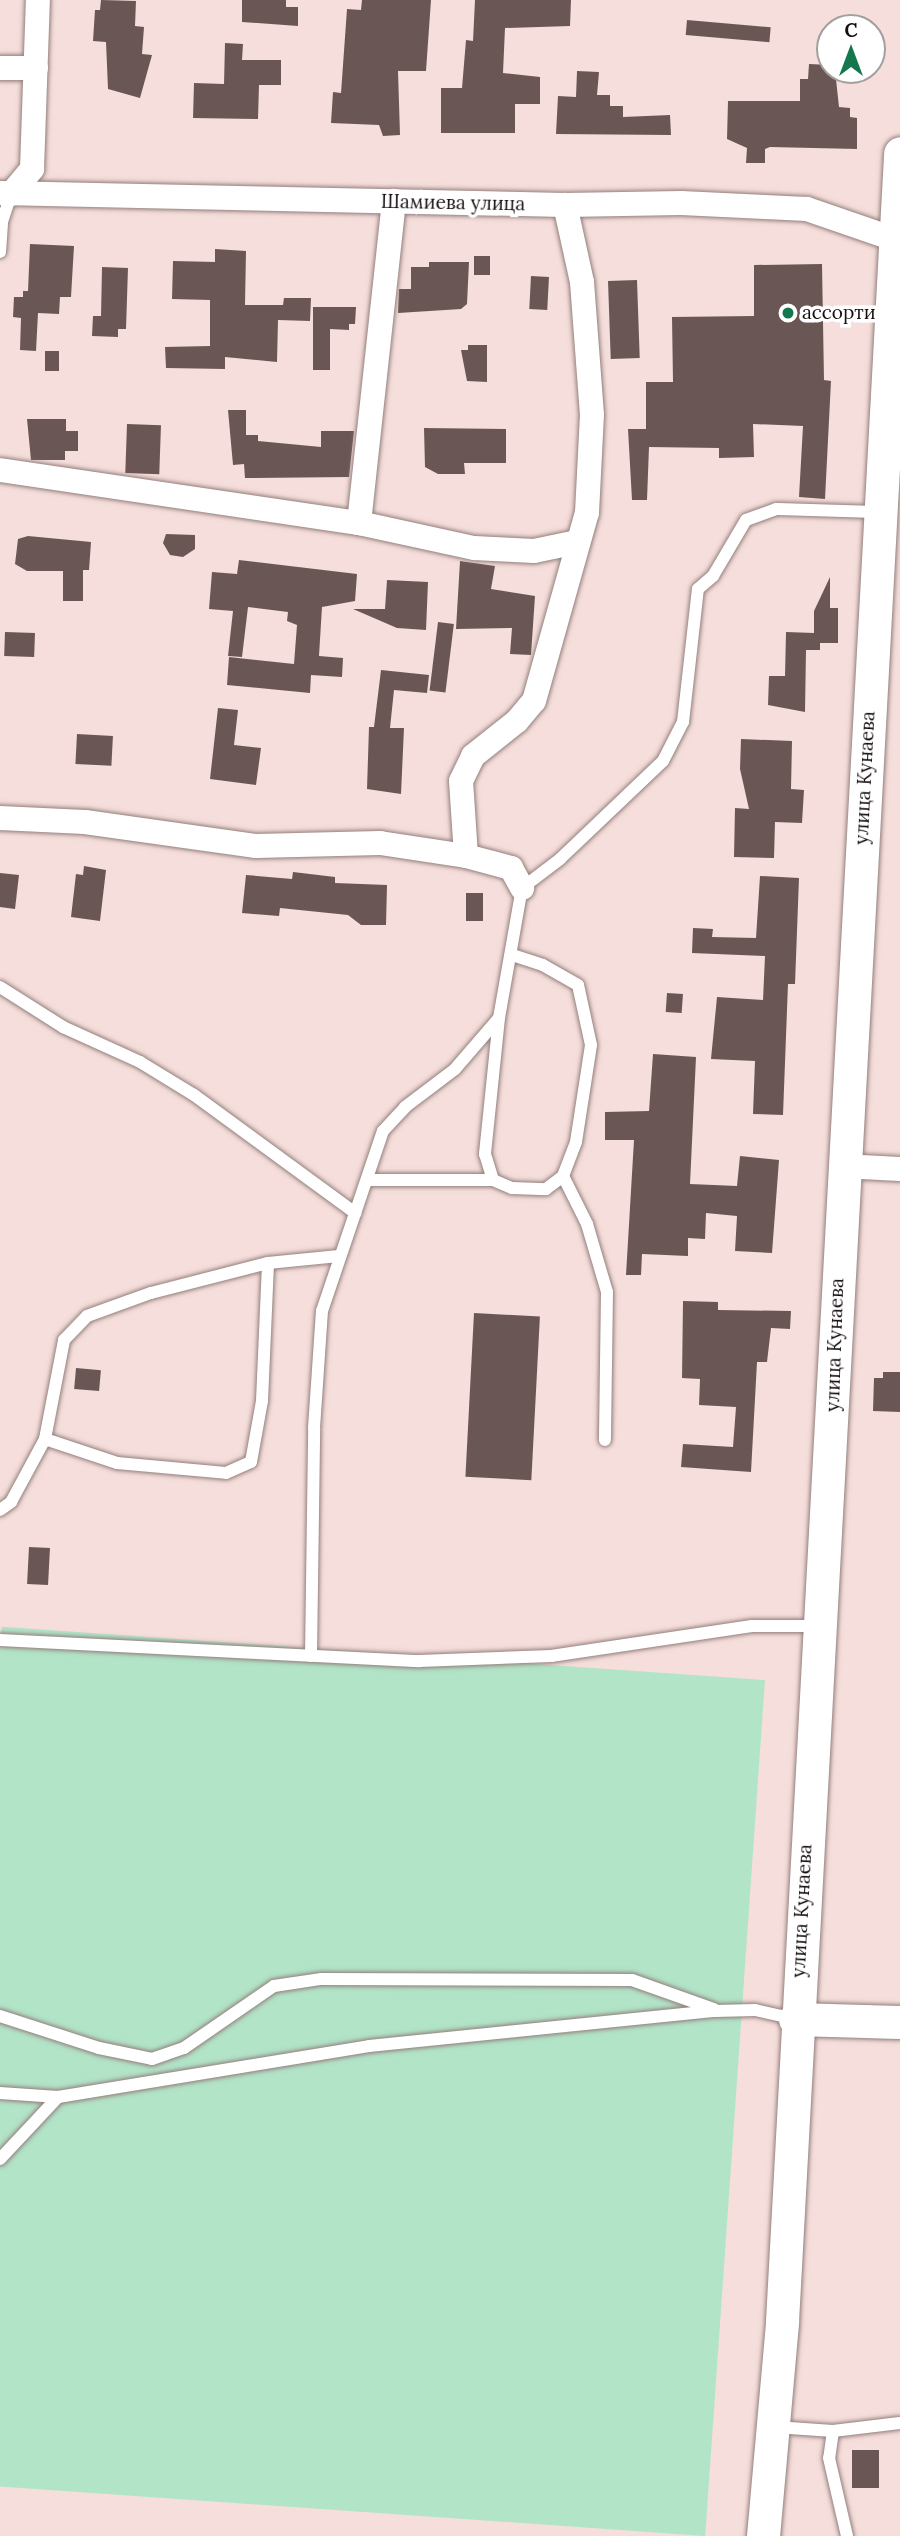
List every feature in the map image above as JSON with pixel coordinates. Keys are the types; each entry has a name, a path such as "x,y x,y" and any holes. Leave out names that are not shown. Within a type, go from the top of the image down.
{"main road":[{"name":"улица Кунаева","path":"763,2536 782,2321 795,2019 842,1166 898,241 900,153"},
{"path":"795,2019 900,2022"}],"street":[{"path":"5,194 32,169 38,0"},
{"path":"0,68 36,68"},
{"name":"Шамиева улица","path":"5,194 565,205 681,203 807,209 898,241"},
{"path":"359,523 394,201"},
{"path":"466,856 461,782 473,756 517,721 534,701 587,513 592,415 582,282 565,205"},
{"path":"0,470 359,523 474,548 534,551 577,542"},
{"path":"0,818 85,822 256,846 380,843 466,856 511,869 522,888"},
{"path":"842,1166 900,1170"}],"lane":[{"path":"0,252 5,194"},
{"path":"493,1180 485,1154 499,1018 522,888 560,859 663,761 683,722 698,589 713,576 746,520 776,509 882,513"},
{"path":"367,1180 493,1180 512,1188 546,1189 563,1176 576,1142 591,1045 578,985 543,965 512,955"},
{"path":"0,987 63,1027 140,1062 194,1095 355,1213"},
{"path":"311,1656 314,1428 322,1311 383,1131 405,1107 455,1069 499,1018"},
{"path":"563,1176 587,1224 607,1292 605,1440"},
{"path":"0,1510 11,1502 45,1439 64,1340 88,1317 151,1293 268,1263 340,1256"},
{"path":"45,1439 117,1463 226,1473 251,1462 262,1401 268,1263"},
{"path":"0,1640 419,1661 551,1656 752,1626 818,1626"},
{"path":"0,2016 99,2048 152,2059 184,2048 274,1986 321,1979 632,1980 721,2011"},
{"path":"0,2093 58,2096 369,2046 721,2011 755,2010 795,2019"},
{"path":"0,2159 58,2096"},
{"path":"773,2427 832,2431 900,2423"},
{"path":"832,2431 829,2458 847,2536"}],"green space":[{"path":"2,1627 765,1680 705,2536 0,2487"}],"building":[{"path":"101,0 136,1 135,26 144,27 142,54 152,55 140,98 108,89 106,42 93,41 95,10 100,10"},
{"path":"242,0 286,0 286,7 298,7 298,26 242,22"},
{"path":"362,0 431,0 426,71 398,71 400,135 383,136 379,125 331,123 333,92 341,93 347,9 361,10"},
{"path":"475,0 571,0 570,26 505,28 503,73 540,77 540,104 515,104 515,133 441,133 441,88 462,88 466,40 473,41"},
{"path":"687,20 771,27 769,42 686,35"},
{"path":"225,43 243,44 242,60 281,60 281,85 259,85 258,119 193,118 194,83 224,84"},
{"path":"809,64 816,64 816,84 837,84 839,107 850,108 850,117 857,118 857,149 770,147 765,149 765,163 746,163 747,148 727,139 728,101 800,101 800,79 808,79"},
{"path":"577,71 599,72 597,95 610,95 610,106 623,106 623,117 670,115 671,135 556,134 558,96 576,97"},
{"path":"30,244 74,246 71,297 60,297 59,314 38,313 36,351 20,350 21,318 13,317 14,297 23,297 23,291 28,291"},
{"path":"215,249 246,251 245,305 283,305 284,298 311,298 310,321 278,320 277,362 225,357 225,369 166,368 165,347 210,346 210,300 172,299 173,261 215,262"},
{"path":"474,256 490,256 490,275 474,275"},
{"path":"429,262 469,262 467,304 461,309 398,313 399,289 411,289 411,267 429,267"},
{"path":"822,264 824,380 831,381 825,499 799,497 803,426 753,424 754,457 719,458 719,448 649,447 647,500 632,500 628,429 646,429 646,382 673,382 672,317 754,316 754,265"},
{"path":"102,267 128,268 126,329 118,329 118,337 92,336 93,316 101,316"},
{"path":"531,276 549,277 547,310 529,309"},
{"path":"637,280 640,358 611,359 608,281"},
{"path":"313,307 356,307 355,324 349,324 349,330 330,329 330,370 313,370"},
{"path":"468,345 487,345 487,382 467,381 461,350 468,350"},
{"path":"45,351 59,351 59,371 45,371"},
{"path":"228,410 246,410 246,435 258,435 258,441 321,447 321,431 354,431 349,477 245,478 244,464 233,465"},
{"path":"27,419 66,419 66,431 78,431 78,451 65,451 65,460 31,460"},
{"path":"127,424 161,425 159,474 125,473"},
{"path":"424,428 506,429 506,463 464,463 465,474 438,474 425,467"},
{"path":"166,534 195,535 195,549 183,557 170,555 163,543"},
{"path":"28,536 91,542 89,570 83,570 83,601 63,601 63,571 27,571 15,564 18,539"},
{"path":"239,560 357,574 355,601 322,607 319,656 343,658 342,677 311,675 310,693 227,685 229,657 294,664 297,625 287,621 288,612 248,607 242,657 228,656 233,611 209,609 212,572 237,574"},
{"path":"460,561 495,566 491,589 535,596 531,655 510,654 512,628 456,629"},
{"path":"830,577 830,608 838,608 838,643 820,643 820,650 806,650 805,712 768,705 769,676 785,676 786,632 814,633 814,611"},
{"path":"387,580 428,582 426,630 397,628 353,609 385,609"},
{"path":"438,622 454,624 445,692 430,690"},
{"path":"5,632 35,633 34,657 4,656"},
{"path":"381,670 429,675 427,693 394,690 390,728 404,728 401,794 367,789 369,727 374,727"},
{"path":"218,708 238,710 234,745 261,748 256,785 210,779"},
{"path":"77,734 113,736 111,766 75,764"},
{"path":"741,739 792,741 791,789 804,790 802,823 775,822 774,858 734,857 735,808 749,809 740,769"},
{"path":"84,866 106,870 100,921 71,917 76,874 83,875"},
{"path":"293,872 335,877 335,883 387,885 386,925 361,925 348,915 280,908 279,916 242,913 246,875 292,879"},
{"path":"0,873 19,875 15,909 0,907"},
{"path":"760,876 799,878 795,984 788,984 783,1115 753,1114 755,1061 711,1059 717,997 763,1000 765,956 692,953 693,928 713,929 712,937 756,938"},
{"path":"466,893 483,893 483,921 466,921"},
{"path":"667,993 683,994 682,1013 666,1012"},
{"path":"653,1054 696,1057 690,1184 737,1186 740,1156 779,1160 772,1253 735,1251 737,1216 706,1213 705,1239 688,1238 688,1256 642,1254 641,1275 626,1275 634,1140 605,1140 605,1112 649,1111"},
{"path":"683,1301 718,1302 718,1310 791,1311 790,1329 771,1328 767,1362 757,1362 751,1472 681,1467 683,1444 733,1447 736,1407 699,1405 700,1379 682,1378"},
{"path":"474,1313 540,1316 531,1480 465,1477"},
{"path":"76,1368 101,1370 99,1391 74,1389"},
{"path":"883,1372 900,1372 900,1412 873,1411 874,1378 883,1378"},
{"path":"29,1547 50,1548 48,1585 27,1584"},
{"path":"852,2450 879,2450 879,2488 852,2488"}],"place":[{"name":"ассорти","path":"788,313"}]}
